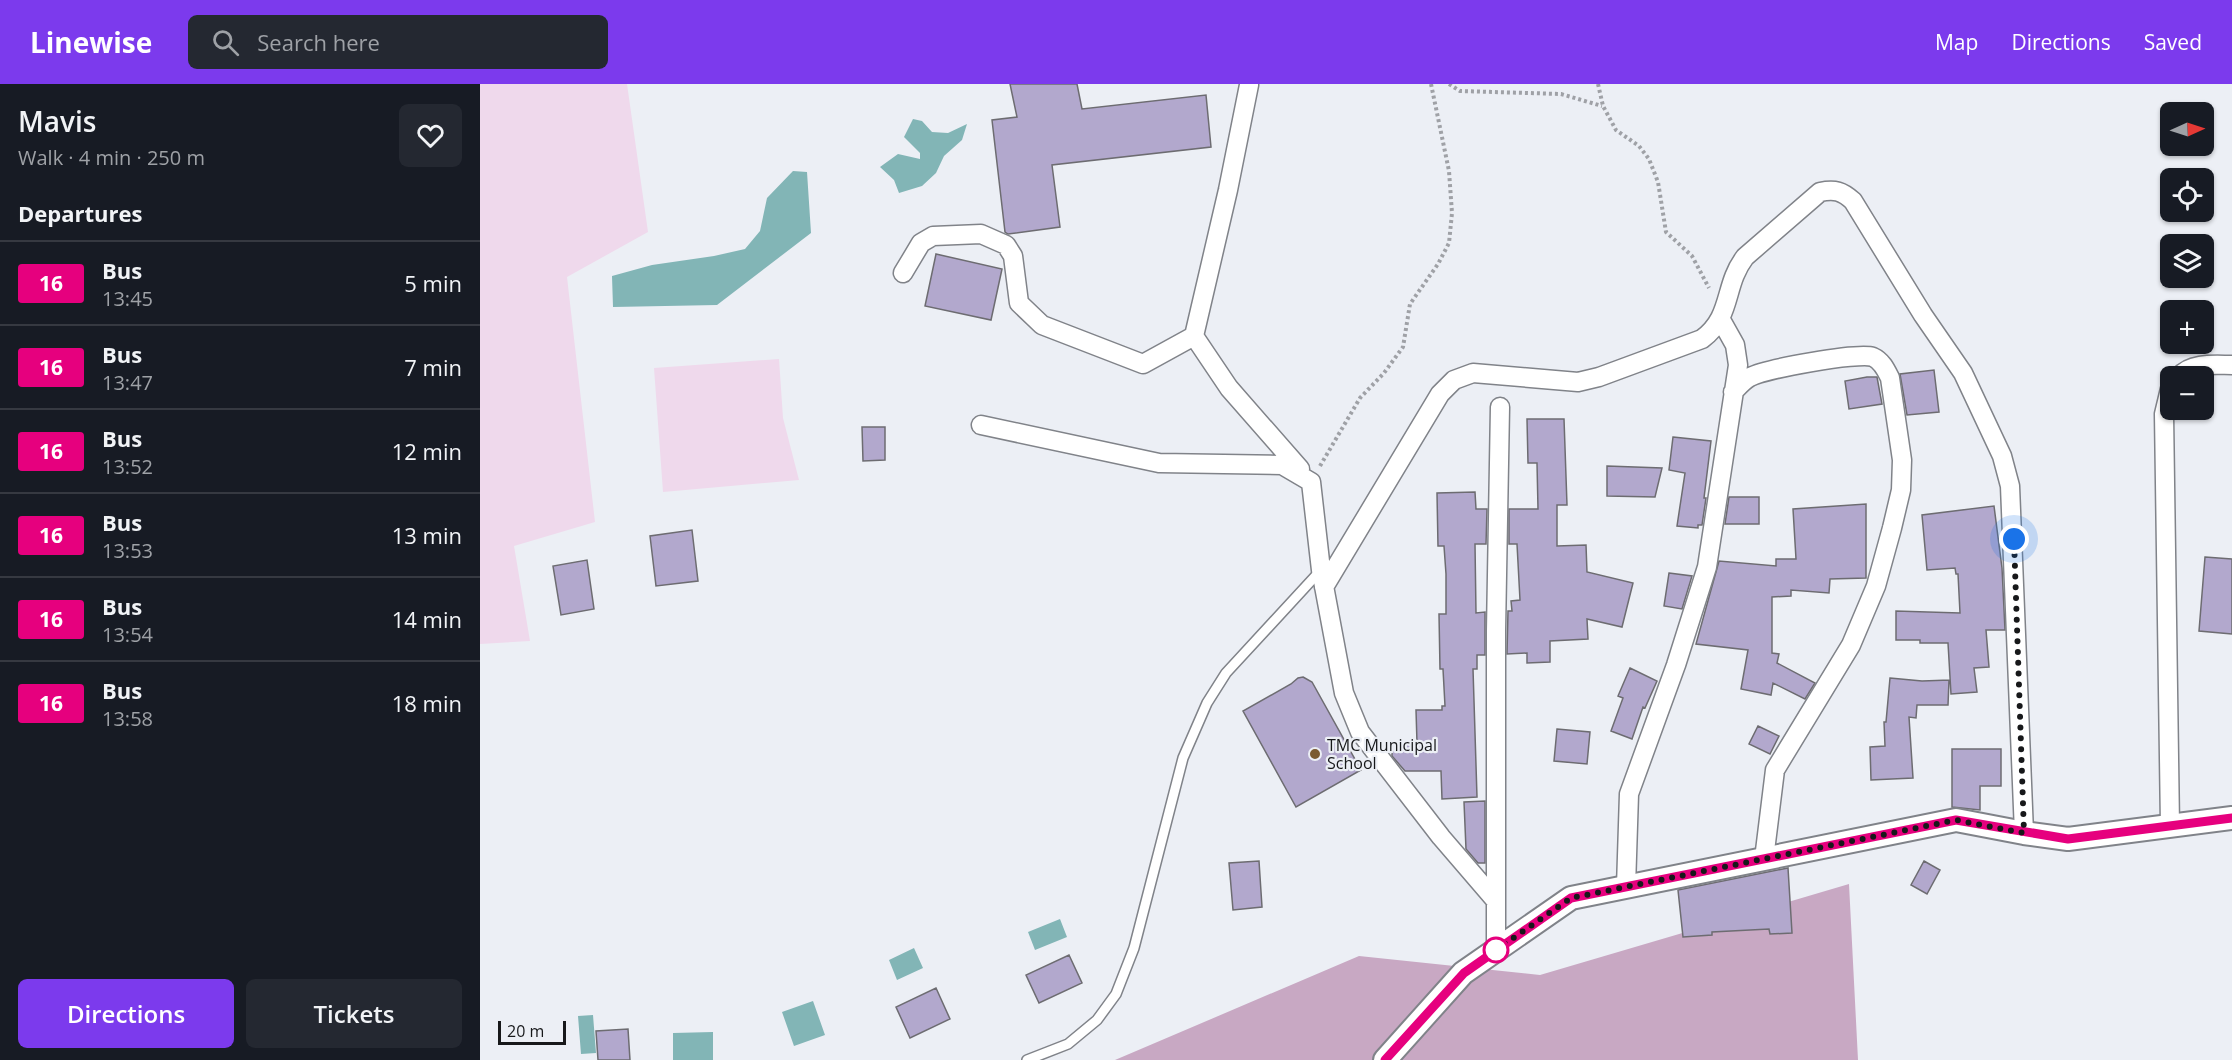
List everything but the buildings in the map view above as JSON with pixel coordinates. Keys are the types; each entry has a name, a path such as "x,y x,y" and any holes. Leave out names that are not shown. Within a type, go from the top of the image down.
{"street":[{"path":"1250,85 1194,336 1229,388 1311,482 1323,579 1344,693 1360,732 1441,837 1496,901"},
{"path":"1323,579 1440,394 1454,380 1473,374 1578,382 1599,377 1702,339 1722,320 1732,281 1745,257 1820,192 1831,190 1843,192 1853,201 1923,315 1963,373 2002,456 2010,486 2024,833"},
{"path":"903,273 921,243 933,236 981,234 1006,245 1013,256 1019,303 1042,325 1143,363 1194,336"},
{"path":"1626,886 1629,794 1676,665 1707,567 1738,365 1735,345 1722,320"},
{"path":"1733,392 1748,377 1768,372 1857,356 1874,357 1884,366 1890,378 1902,460 1899,500 1876,586 1851,645 1775,770 1764,859"},
{"path":"2202,366 2232,365"},
{"path":"1496,950 1496,631 1500,407"},
{"path":"2164,420 2170,826"},
{"path":"981,425 1159,463 1282,465 1311,482"},
{"path":"1385,1060 1464,973 1571,898 1956,820 2068,839 2232,818"}],"lane":[{"path":"1027,1060 1068,1044 1097,1020 1116,994 1134,948 1183,758 1207,703 1226,673 1323,579"}],"path":[{"path":"1311,482 1360,398 1384,373 1403,347 1410,304 1438,264 1449,243 1452,213 1449,171 1431,84"},
{"path":"1449,84 1460,91 1561,94 1603,106"},
{"path":"1598,84 1603,106 1616,130 1639,146 1649,159 1658,182 1666,232 1692,256 1706,280 1722,320"}],"shaded area":[{"path":"480,84 627,84 648,232 567,277 595,522 514,546 530,641 480,644"},
{"path":"779,359 783,418 799,480 663,492 654,368"},
{"path":"1849,884 1858,1060 1115,1060 1359,956 1540,975"}],"water":[{"path":"913,119 922,121 932,132 948,133 967,124 962,140 944,156 936,173 922,186 899,193 894,180 880,167 898,154 920,159 920,153 904,137"},
{"path":"793,171 807,172 811,233 717,305 613,307 612,276 652,265 745,249 760,231 767,198"},
{"path":"1060,919 1067,937 1035,950 1028,932"},
{"path":"914,948 923,968 897,980 889,960"},
{"path":"813,1001 825,1035 794,1046 782,1012"},
{"path":"593,1015 596,1053 581,1054 578,1016"},
{"path":"713,1032 713,1060 673,1060 673,1033"}],"bus line":[{"name":"16","path":"1385,1060 1464,973 1571,898 1956,820 2068,839 2232,818"}],"place":[{"name":"TMC Municipal School","path":"1315,754"}],"route":[{"path":"1496,950 1571,898 1956,820 2024,833 2014,539"}]}
